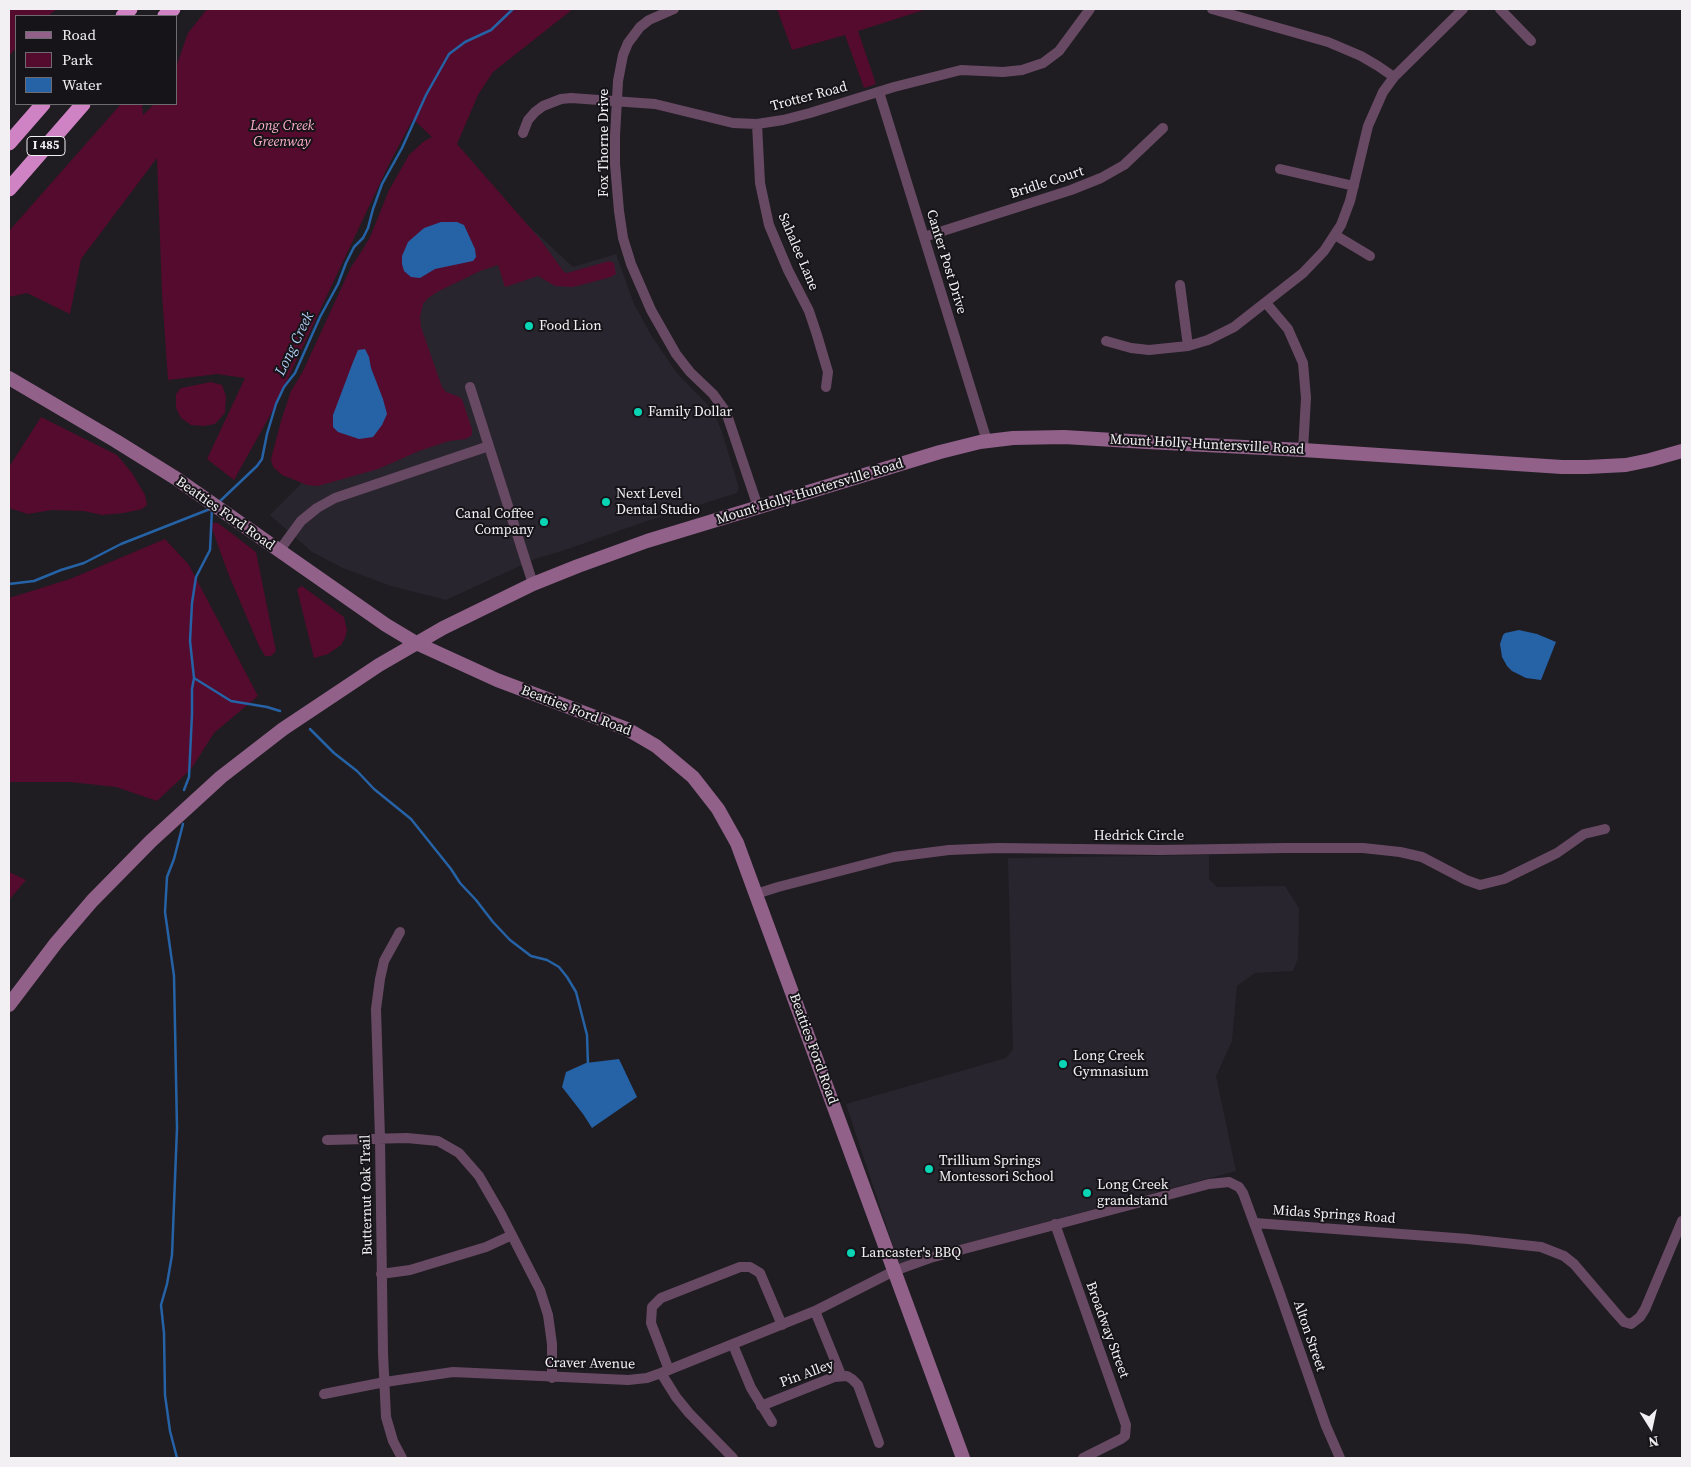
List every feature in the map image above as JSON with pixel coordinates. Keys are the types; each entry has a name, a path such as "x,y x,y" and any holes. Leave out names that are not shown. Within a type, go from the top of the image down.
{"highway":[{"name":"I 485","path":"9,143 42,105"},
{"name":"I 485","path":"9,189 82,105"}],"main road":[{"name":"Beatties Ford Road","path":"9,378 130,449 386,625 416,643 497,680 609,721 637,734 656,746 693,777 718,809 734,838 963,1458"},
{"name":"Mount Holly-Huntersville Road","path":"9,1005 56,943 92,901 171,821 221,777 283,729 326,699 443,628 534,584 612,553 940,452 987,441 1013,438 1057,437 1587,467 1626,464 1682,452"}],"street":[{"name":"Fox Thorne Drive","path":"674,9 655,17 640,27 628,43 620,67 615,136 616,188 624,238 631,264 651,310 676,354 690,372 713,394 726,412 758,507"},
{"name":"Trotter Road","path":"523,133 528,120 535,112 552,102 571,98 655,104 733,123 757,124 810,113 961,70 1011,72 1033,67 1052,58 1090,9"},
{"path":"1212,9 1328,42 1361,56 1394,77"},
{"path":"1106,341 1131,348 1149,350 1188,346 1208,340 1224,333 1266,303 1314,263 1336,236 1341,225 1354,186 1368,126 1376,106 1394,77 1463,9"},
{"path":"1500,9 1531,41"},
{"name":"Canter Post Drive","path":"879,92 987,441"},
{"name":"Sahalee Lane","path":"757,124 760,184 769,225 788,270 809,311 818,335 828,372 826,387"},
{"name":"Bridle Court","path":"924,237 1071,190 1101,178 1124,165 1163,128"},
{"path":"1280,169 1354,186"},
{"path":"1336,236 1370,256"},
{"path":"1180,285 1188,346"},
{"path":"1266,303 1294,338 1303,363 1306,398 1302,450"},
{"path":"470,387 534,584"},
{"path":"279,551 301,521 317,508 335,498 489,446"},
{"name":"Hedrick Circle","path":"756,894 894,857 959,849 1363,848 1400,852 1422,857 1480,885 1497,882 1549,858 1584,834 1605,829"},
{"name":"Butternut Oak Trail","path":"400,932 384,961 377,993 376,1018 386,1417 402,1458"},
{"path":"326,1140 408,1138 438,1141 459,1153 479,1176 540,1290 548,1315 552,1344 552,1378"},
{"name":"Midas Springs Road","path":"894,1271 930,1258 1221,1182 1234,1184 1242,1190 1255,1223 1468,1238 1541,1247 1564,1256 1574,1264 1624,1322 1631,1324 1640,1317 1645,1309 1682,1221"},
{"name":"Alton Street","path":"1255,1223 1326,1426 1340,1458"},
{"name":"Broadway Street","path":"1055,1224 1124,1418 1126,1432 1125,1436 1117,1441 1083,1458"},
{"path":"382,1274 410,1270 486,1247 512,1235"},
{"path":"733,1458 676,1397 665,1372 651,1323 652,1307 661,1298 740,1267 750,1267 755,1269 763,1279 782,1325"},
{"name":"Craver Avenue","path":"324,1394 385,1382 453,1372 552,1378 628,1380 646,1378 815,1311 894,1271"},
{"path":"815,1311 841,1375"},
{"path":"733,1345 751,1388 772,1422"},
{"name":"Pin Alley","path":"761,1406 841,1375 852,1379 858,1385 880,1443"}],"shaded area":[{"path":"450,153 573,267 616,254 634,304 651,335 676,372 707,404 716,417 739,488 737,493 535,559 446,600 391,586 343,568 312,552 270,515 301,484"},
{"path":"1209,855 1209,879 1217,887 1285,886 1299,908 1298,958 1293,971 1255,973 1237,986 1232,1041 1216,1076 1236,1171 997,1235 899,1264 846,1104 1006,1058 1013,1049 1008,858"}],"green space":[{"path":"9,9 57,9 49,15 15,15 15,49 9,56"},
{"name":"Long Creek Greenway","path":"207,9 573,9 493,72 478,95 457,144 540,239 564,272 567,273 609,261 614,263 616,274 573,287 555,286 538,276 505,287 498,265 480,271 428,298 423,304 420,317 421,327 442,387 446,392 462,399 472,429 472,435 466,439 449,441 419,451 378,469 318,486 307,485 282,475 273,467 271,459 291,391 303,371 351,267 370,237 389,190 409,155 423,142 432,137 413,119 390,162 273,410 234,480 207,459 245,378 217,374 168,380 162,294 157,158 81,259 70,314 27,293 9,297 9,231 120,105 142,105 143,115 153,105 178,105 178,61 188,33"},
{"path":"777,9 927,9 858,31 876,84 864,88 845,35 792,50"},
{"path":"211,382 222,385 226,396 225,413 215,424 204,426 191,425 181,418 176,408 176,394 181,388"},
{"path":"41,417 117,455 132,473 145,495 147,505 142,509 124,513 102,515 84,511 52,510 28,514 9,508 9,467"},
{"path":"210,523 218,523 256,552 276,651 271,656 265,656 259,646 228,573"},
{"path":"165,539 189,565 258,696 214,733 191,769 157,801 116,787 70,782 9,782 9,598 70,579"},
{"path":"302,586 344,617 347,630 341,645 328,654 314,658 297,589"},
{"path":"9,872 26,880 9,900"}],"water":[{"path":"441,222 457,222 464,225 475,249 476,257 473,261 435,269 420,278 411,277 404,271 402,264 402,256 408,242 424,228"},
{"path":"365,349 387,414 373,437 359,439 338,432 333,427 333,415 358,350"},
{"path":"1519,630 1537,634 1556,642 1541,680 1526,678 1512,671 1502,657 1500,644 1503,635"},
{"path":"619,1059 637,1097 592,1128 562,1087 566,1072 586,1063"}],"waterway":[{"name":"Long Creek","path":"218,503 262,459 276,404 284,387 295,373 354,247 363,238 368,228 382,184 402,148 426,95 449,54 465,42 491,30 513,9"},
{"name":"Long Creek","path":"9,584 34,581 84,563 121,544 210,509"},
{"path":"184,790 189,777 194,678 190,641 192,603 196,577 210,550 212,509"},
{"path":"194,678 231,701 280,711"},
{"path":"310,729 334,753 357,771 374,789 411,819 460,883 510,940 531,956 547,960 559,967 576,992 587,1035 588,1065"},
{"path":"177,1458 170,1431 165,1395 164,1333 161,1305 172,1255 177,1128 174,976 165,912 167,877 183,824"}],"place":[{"name":"Food Lion","path":"529,326"},
{"name":"Family Dollar","path":"638,412"},
{"name":"Next Level Dental Studio","path":"606,502"},
{"name":"Canal Coffee Company","path":"544,522"},
{"name":"Long Creek Gymnasium","path":"1063,1064"},
{"name":"Trillium Springs Montessori School","path":"929,1169"},
{"name":"Long Creek grandstand","path":"1087,1193"},
{"name":"Lancaster's BBQ","path":"851,1253"}]}
